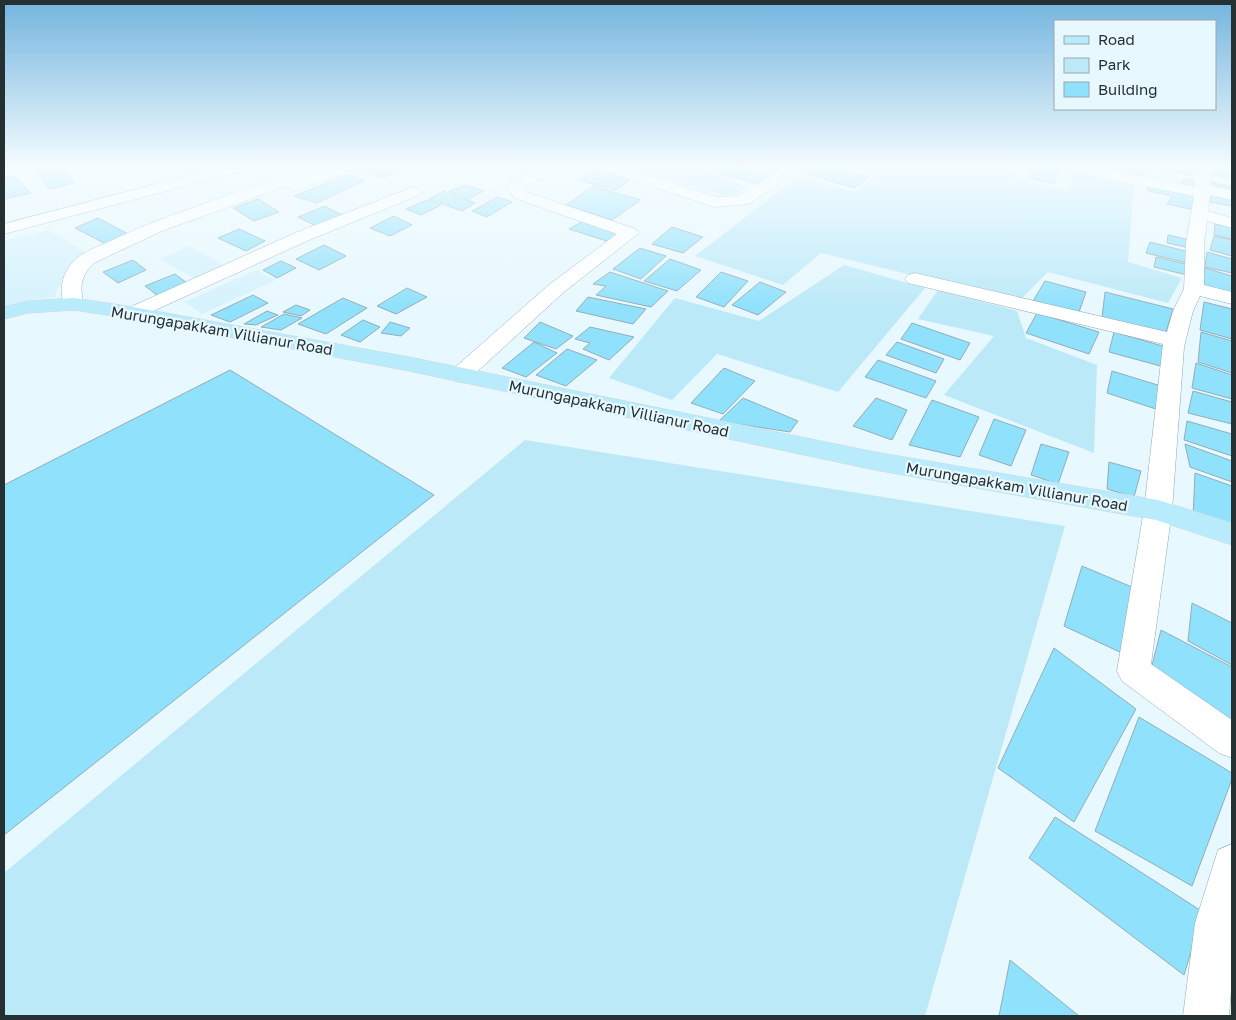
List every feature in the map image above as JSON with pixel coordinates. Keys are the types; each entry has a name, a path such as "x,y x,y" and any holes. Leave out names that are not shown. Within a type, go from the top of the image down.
{"main road":[{"name":"Murungapakkam Villianur Road","path":"4,313 28,307 74,304 133,313 460,375 875,461 1158,510 1232,534"}],"street":[{"path":"4,229 67,213"},
{"path":"74,304 70,294 73,279 77,267 87,259 156,227 196,213"},
{"path":"133,313 302,237 362,213"},
{"path":"460,375 557,288 630,233 571,213"},
{"path":"1232,223 1199,214 1195,243 1194,289 1183,310 1175,340 1168,393 1158,510 1134,671 1232,741"},
{"path":"915,280 1175,340"},
{"path":"1194,289 1232,298"},
{"path":"1206,1016 1216,923 1232,864"}],"shaded area":[{"path":"48,230 87,253 66,271 54,297 29,300 4,309 4,241"},
{"path":"190,246 229,268 200,281 159,259"},
{"path":"256,270 276,280 202,314 185,302"}],"green space":[{"path":"752,213 1132,213 1128,262 1182,278 1168,303 1048,272 1019,301 821,253 783,285 695,256"},
{"path":"844,265 925,288 838,392 717,354 672,400 609,378 675,298 759,321"},
{"path":"938,290 1017,311 1026,338 1097,365 1094,453 944,395 994,336 918,319"},
{"path":"525,440 1065,526 925,1016 4,1016 4,873"}],"building":[{"path":"240,213 277,213 254,221"},
{"path":"309,213 337,213 345,217 318,227 298,217"},
{"path":"476,213 494,213 487,217"},
{"path":"589,213 623,213 612,220"},
{"path":"394,216 412,225 390,236 370,228"},
{"path":"98,218 130,235 106,244 75,228"},
{"path":"585,220 624,234 613,243 569,229"},
{"path":"1215,224 1232,228 1232,239 1214,235"},
{"path":"672,227 703,237 683,253 652,244"},
{"path":"239,229 265,241 246,251 218,238"},
{"path":"1168,235 1190,240 1190,248 1167,243"},
{"path":"1214,236 1232,240 1232,256 1210,250"},
{"path":"1150,242 1189,252 1187,263 1146,253"},
{"path":"324,245 346,256 319,270 296,259"},
{"path":"640,248 666,256 641,279 613,269"},
{"path":"1207,252 1232,259 1232,273 1205,267"},
{"path":"1156,257 1189,265 1187,275 1154,267"},
{"path":"670,259 701,270 677,291 644,281"},
{"path":"133,260 146,270 118,283 103,272"},
{"path":"281,261 296,268 277,278 263,270"},
{"path":"1205,268 1232,276 1232,295 1201,288"},
{"path":"610,272 668,291 651,307 596,295 606,286 593,284"},
{"path":"721,272 748,281 724,307 696,297"},
{"path":"175,274 191,286 162,299 145,286"},
{"path":"1045,281 1086,292 1078,315 1033,301"},
{"path":"760,282 786,292 758,315 732,305"},
{"path":"407,288 427,297 396,314 377,306"},
{"path":"1105,292 1173,309 1166,332 1102,318"},
{"path":"253,295 268,303 230,322 211,315"},
{"path":"588,297 646,309 633,324 576,311"},
{"path":"343,298 367,308 326,334 298,324"},
{"path":"1204,302 1232,309 1232,339 1200,330"},
{"path":"296,305 310,310 301,316 283,312"},
{"path":"267,311 278,315 256,325 244,324"},
{"path":"1037,313 1099,332 1089,354 1026,333"},
{"path":"284,314 302,318 281,330 261,327"},
{"path":"363,320 380,327 360,342 341,335"},
{"path":"390,322 410,328 401,336 381,333"},
{"path":"540,322 573,336 556,349 524,338"},
{"path":"912,323 970,343 960,360 901,339"},
{"path":"590,327 634,337 609,360 583,349 590,343 575,339"},
{"path":"1114,332 1166,347 1164,367 1109,352"},
{"path":"1201,332 1232,341 1232,373 1198,362"},
{"path":"534,342 557,353 526,377 502,368"},
{"path":"897,342 944,359 936,373 886,355"},
{"path":"567,349 597,360 566,386 536,375"},
{"path":"878,360 936,381 926,398 865,377"},
{"path":"1196,363 1232,375 1232,399 1192,388"},
{"path":"724,368 755,381 723,414 691,403"},
{"path":"230,370 434,495 4,835 4,485"},
{"path":"1112,371 1161,386 1159,410 1107,393"},
{"path":"1193,391 1232,402 1232,424 1188,413"},
{"path":"743,398 798,421 790,432 719,421"},
{"path":"876,398 907,410 892,440 853,426"},
{"path":"932,400 979,417 960,457 909,445"},
{"path":"994,419 1026,430 1011,466 979,455"},
{"path":"1187,421 1232,434 1232,456 1184,440"},
{"path":"1041,444 1069,452 1058,484 1031,475"},
{"path":"1185,444 1232,461 1232,482 1190,467"},
{"path":"1109,462 1141,471 1134,497 1107,489"},
{"path":"1195,473 1232,486 1232,531 1193,518"},
{"path":"1082,566 1139,590 1124,654 1064,626"},
{"path":"1192,603 1232,623 1232,665 1188,641"},
{"path":"1161,630 1232,667 1232,736 1149,677"},
{"path":"1054,648 1136,709 1074,822 998,768"},
{"path":"1139,717 1232,773 1232,779 1192,886 1095,831"},
{"path":"1055,817 1203,912 1184,975 1029,858"},
{"path":"1010,960 1079,1016 999,1016"}]}
